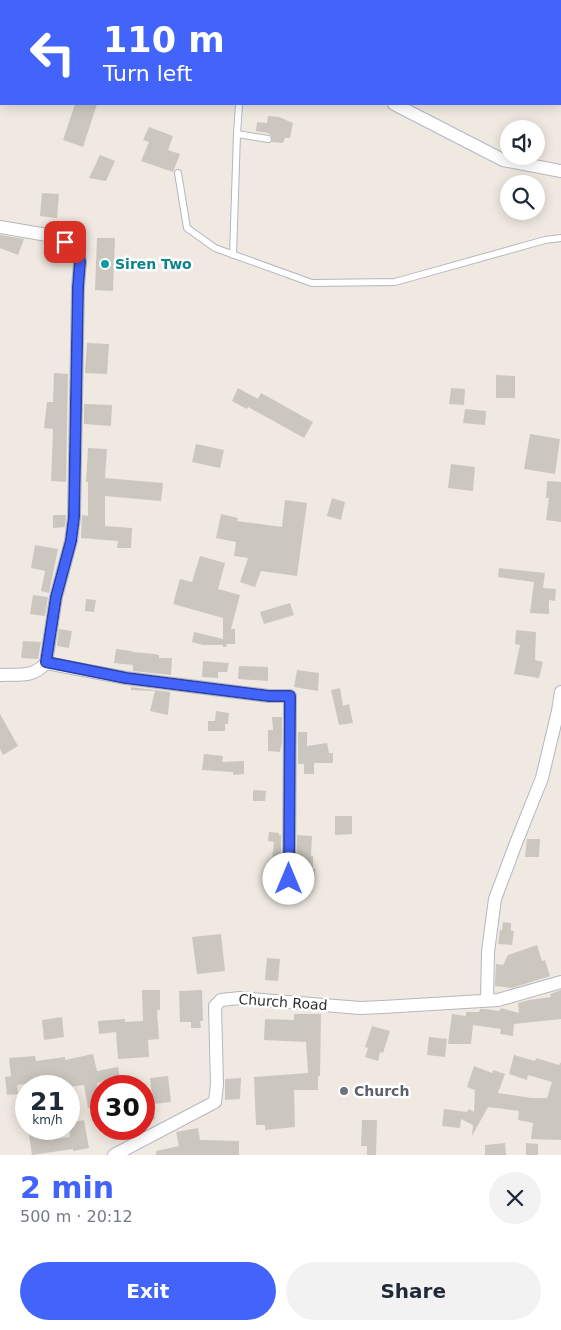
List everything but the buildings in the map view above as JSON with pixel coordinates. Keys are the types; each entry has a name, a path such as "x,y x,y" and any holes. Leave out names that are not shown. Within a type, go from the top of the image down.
{"street":[{"path":"396,105 503,160 561,171"},
{"path":"0,227 53,236 78,248 80,262 74,517 71,541 56,597 46,662 33,673 0,675"},
{"path":"46,662 126,678 269,696 290,696 289,879"},
{"path":"487,1000 488,952 496,899 542,778 561,692"},
{"name":"Church Road","path":"114,1155 215,1102 217,1084 215,1006 221,1000 240,998 360,1008 498,1000 518,996 561,982"}],"lane":[{"path":"233,254 239,105"},
{"path":"237,134 268,139"},
{"path":"178,173 187,228 215,248 312,283 395,282 544,240 561,238"}],"place":[{"name":"Siren Two","path":"105,264"},
{"name":"Church","path":"344,1091"}],"route":[{"path":"65,242 78,248 80,262 74,517 71,541 56,597 46,662 126,678 269,696 290,696 289,879"}]}
